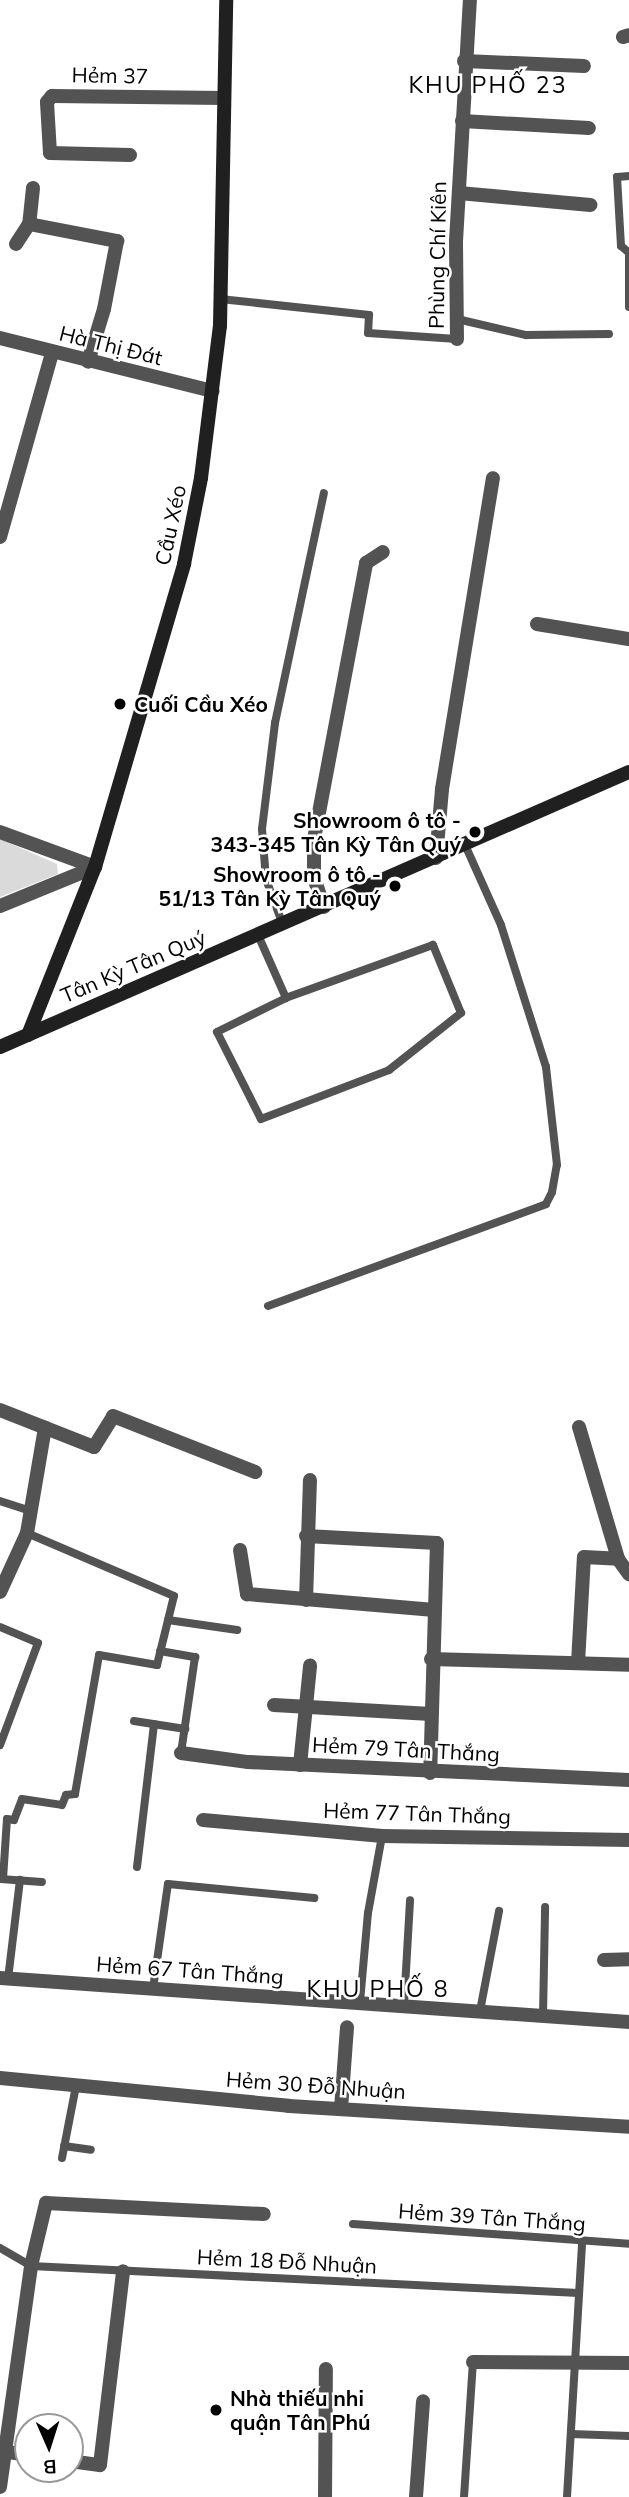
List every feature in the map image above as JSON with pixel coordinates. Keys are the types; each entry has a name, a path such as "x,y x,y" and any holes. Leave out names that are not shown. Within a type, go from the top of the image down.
{"street":[{"name":"Cầu Xéo","path":"28,1035 95,867 184,564 212,391 220,299 226,0"},
{"name":"Phùng Chí Kiên","path":"457,339 458,193 464,61 470,0"},
{"path":"464,61 584,66"},
{"name":"Hẻm 37","path":"131,155 50,153 47,102 51,96 224,98"},
{"path":"462,121 589,128"},
{"path":"16,244 29,224 33,188"},
{"path":"458,193 590,205"},
{"path":"29,224 117,241 104,309 88,362"},
{"name":"Hà Thị Đát","path":"0,338 212,391"},
{"path":"0,537 52,353"},
{"path":"436,858 442,789 493,478"},
{"path":"324,907 314,878 314,839 366,563 383,552"},
{"path":"537,624 629,639"},
{"name":"Tân Kỳ Tân Quý","path":"0,1047 629,772"},
{"path":"0,832 95,867"},
{"path":"0,906 95,867"},
{"path":"0,1410 94,1447 113,1416 255,1472"},
{"path":"579,1427 618,1559 629,1574"},
{"path":"0,1592 27,1533 45,1428"},
{"path":"306,1600 306,1536 310,1480"},
{"path":"306,1536 437,1543 431,1659 430,1773"},
{"path":"240,1550 247,1594 434,1610"},
{"path":"578,1663 584,1558 618,1559"},
{"path":"431,1659 629,1665"},
{"path":"300,1765 308,1708 310,1666"},
{"path":"274,1705 431,1714"},
{"name":"Hẻm 79 Tân Thắng","path":"181,1753 300,1765 430,1773 629,1780"},
{"name":"Hẻm 77 Tân Thắng","path":"203,1821 383,1836 629,1840"},
{"path":"604,1960 629,1959"},
{"name":"Hẻm 67 Tân Thắng","path":"4,1979 629,2022"},
{"path":"341,2109 347,2027"},
{"name":"Hẻm 30 Đỗ Nhuận","path":"0,2078 341,2109 629,2127"},
{"path":"0,2487 2,2451 31,2266 46,2203 264,2214"},
{"path":"84,2463 100,2465 123,2271"},
{"path":"473,2362 629,2363"},
{"path":"325,2497 326,2370"},
{"path":"416,2497 423,2401"}],"lane":[{"path":"629,176 617,177 621,246 629,252 629,307"},
{"name":"Phùng Chí Kiên","path":"220,299 369,315 368,333 457,339"},
{"path":"457,319 526,335 609,334"},
{"path":"283,925 266,879 262,829 275,723 324,493"},
{"path":"268,1306 546,1204 552,1192 557,1165 546,1067 501,925 465,845"},
{"path":"258,935 286,998"},
{"path":"433,945 461,1013 389,1070 261,1119 217,1032 286,998 433,945"},
{"path":"0,1501 30,1511"},
{"path":"27,1533 174,1596 157,1665 99,1655 75,1794 66,1795 62,1805 22,1799 14,1820 4,1818 2,1879 43,1882"},
{"path":"168,1620 237,1630"},
{"path":"0,1627 38,1643 0,1745"},
{"path":"160,1651 195,1657 181,1753"},
{"path":"134,1721 185,1729"},
{"path":"137,1867 154,1724"},
{"path":"360,2003 368,1913 383,1836"},
{"path":"4,1979 20,1880"},
{"path":"153,1989 168,1884 314,1898"},
{"path":"404,2006 410,1900"},
{"path":"543,2016 545,1907"},
{"path":"480,2011 499,1911"},
{"path":"62,2158 76,2085"},
{"path":"64,2146 91,2150"},
{"name":"Hẻm 39 Tân Thắng","path":"353,2224 629,2244"},
{"path":"567,2497 582,2241"},
{"name":"Hẻm 18 Đỗ Nhuận","path":"0,2248 31,2266 578,2292"},
{"path":"464,2497 473,2362"},
{"path":"571,2434 629,2436"}],"shaded area":[{"path":"0,839 57,864 58,874 0,897"}],"place":[{"name":"Cuối Cầu Xéo","path":"120,704"},
{"name":"Showroom ô tô - 343-345 Tân Kỳ Tân Quý","path":"475,832"},
{"name":"Showroom ô tô - 51/13 Tân Kỳ Tân Quý","path":"395,886"},
{"name":"Nhà thiếu nhi quận Tân Phú","path":"216,2410"}],"district":[{"name":"KHU PHỐ 23","path":"488,85"},
{"name":"KHU PHỐ 8","path":"378,1989"}]}
